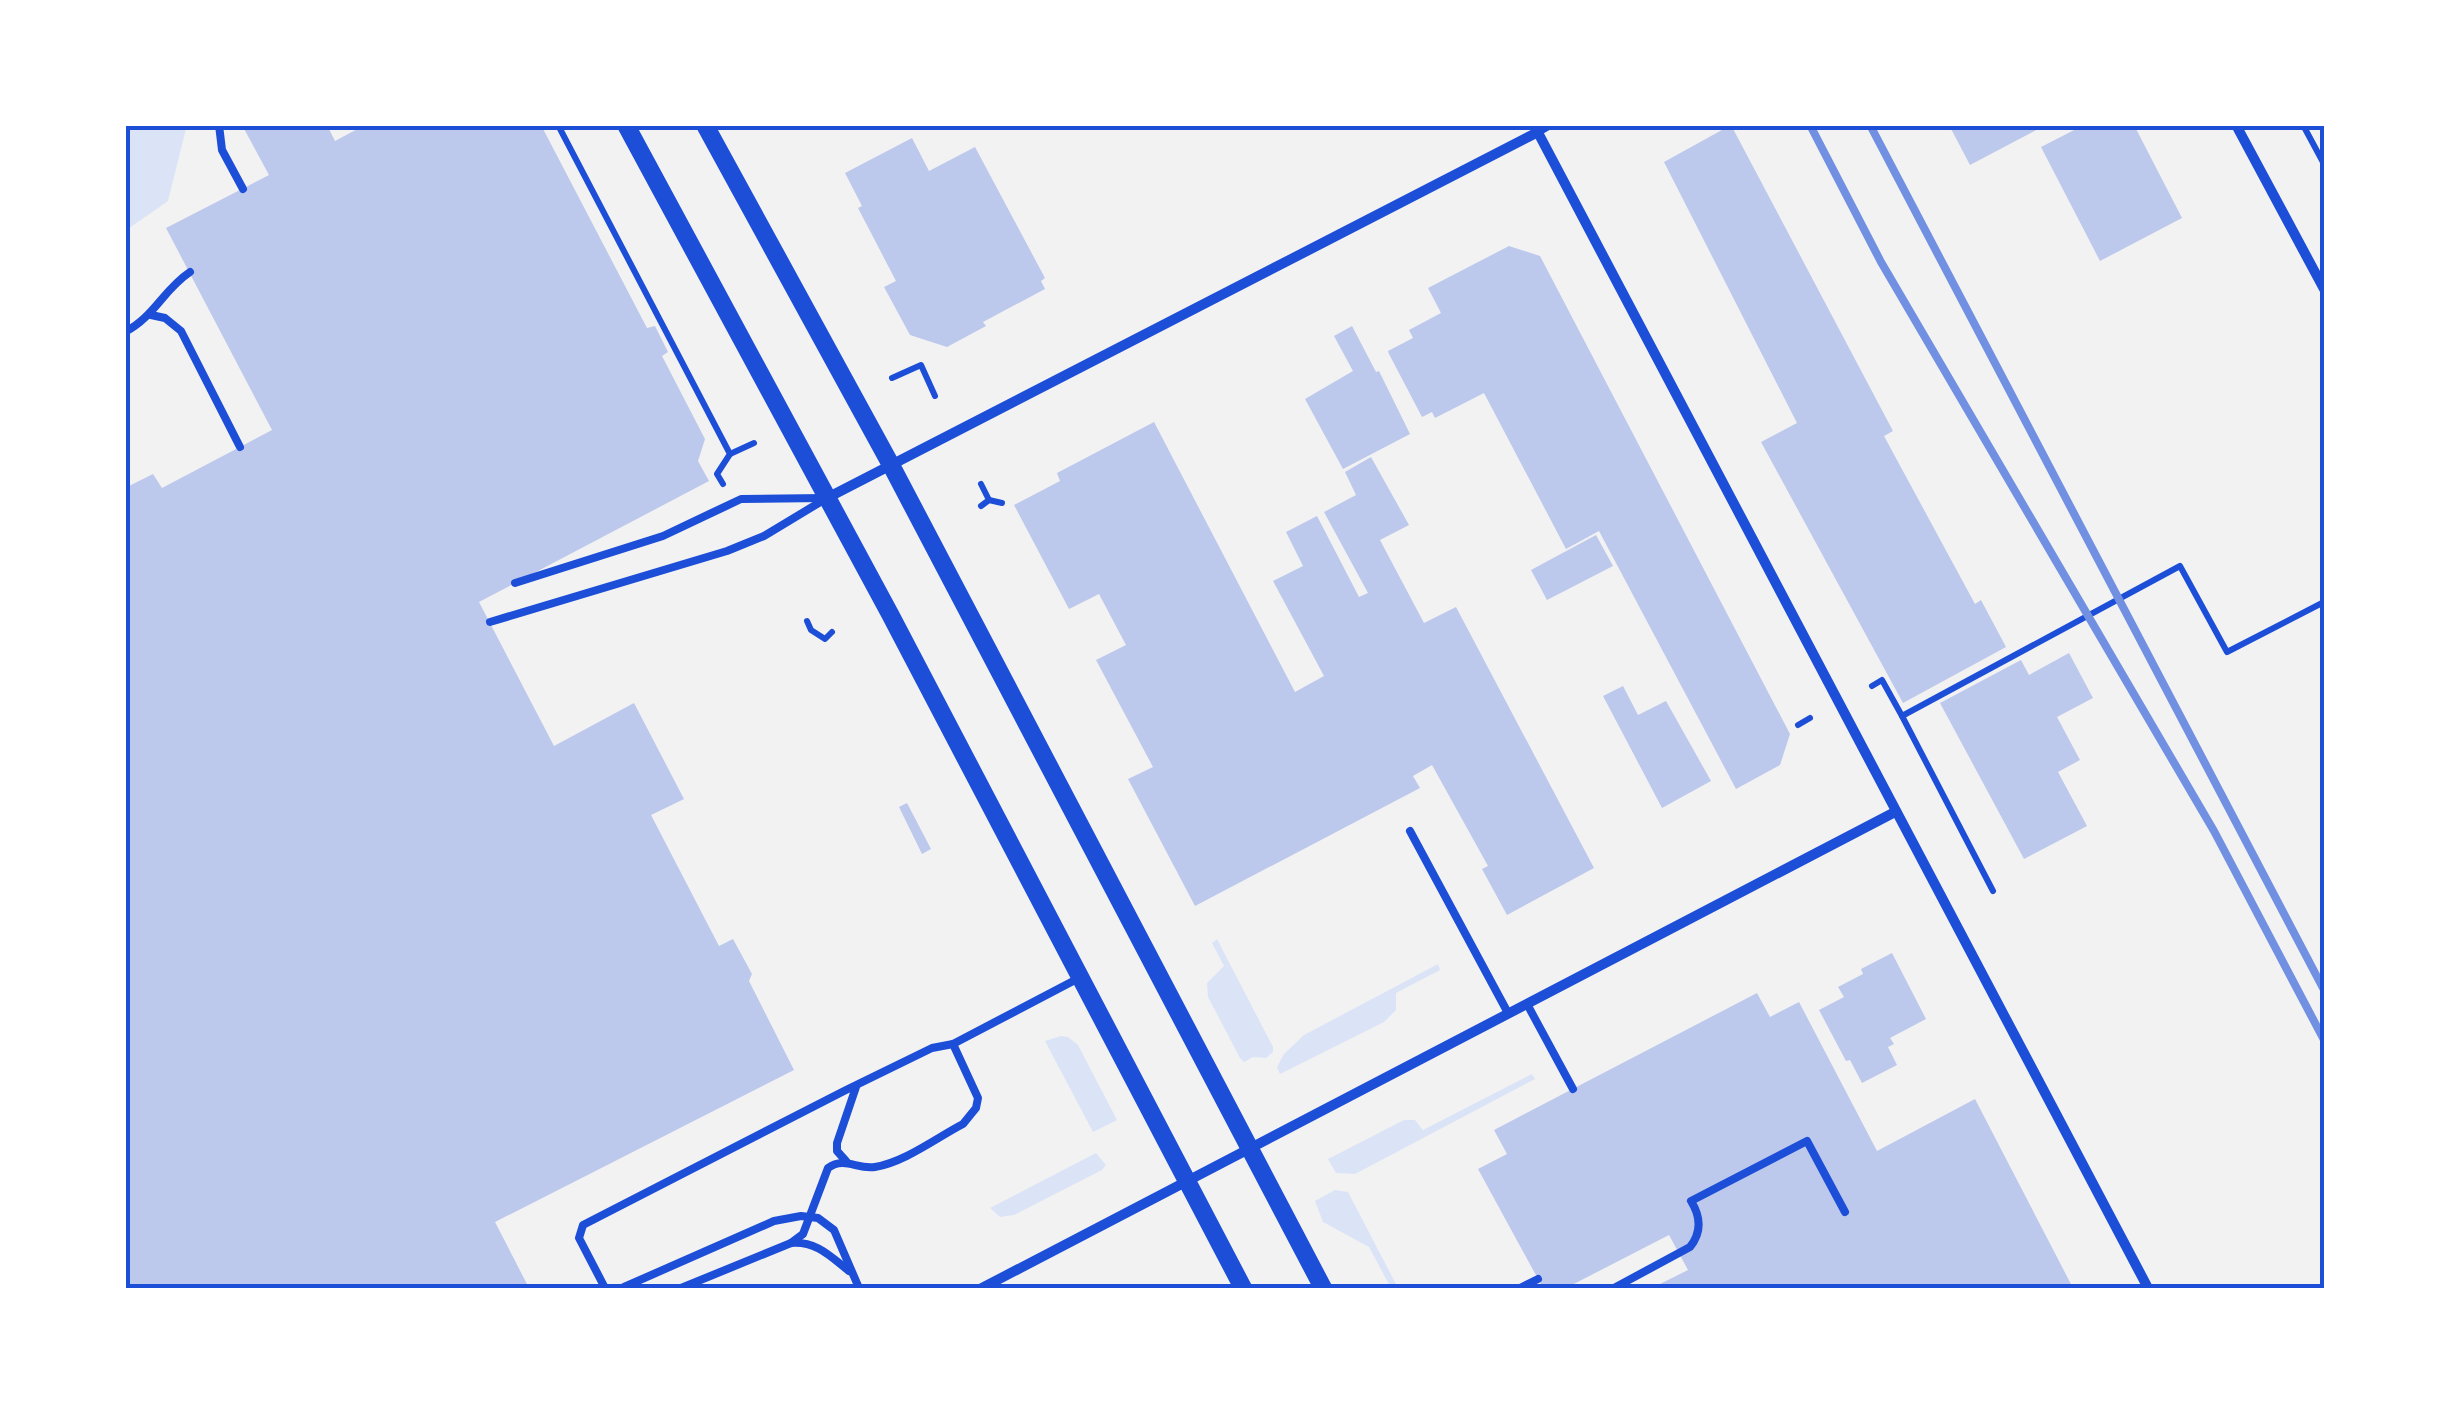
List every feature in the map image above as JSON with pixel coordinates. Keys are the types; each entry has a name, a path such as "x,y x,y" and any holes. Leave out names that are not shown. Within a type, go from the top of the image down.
{"street":[{"path":"626,125 1243,1288"},
{"path":"704,125 891,466 1323,1288"},
{"path":"2236,125 2324,289"},
{"path":"827,498 1536,128 2148,1288"},
{"path":"982,1288 1896,812"}],"lane":[{"path":"218,125 222,150 243,189"},
{"path":"1536,128 1550,125"},
{"path":"125,332 151,315 169,289 190,272"},
{"path":"151,315 165,318 180,331 240,446"},
{"path":"515,583 663,536 741,499 827,498"},
{"path":"490,622 727,552 764,536 827,498"},
{"path":"1410,831 1508,1014"},
{"path":"604,1288 579,1238 583,1225 1079,978"},
{"path":"1527,1004 1573,1089"},
{"path":"856,1086 837,1151 846,1161 864,1168 886,1163 972,1116 978,1098 953,1044"},
{"path":"1614,1288 1690,1247 1696,1240 1700,1221 1692,1201 1807,1141 1845,1212"},
{"path":"681,1288 791,1243 803,1234 828,1168 846,1161"},
{"path":"624,1287 774,1221 810,1216 827,1222 834,1230 859,1288"},
{"path":"791,1243 818,1247 849,1271"},
{"path":"1520,1288 1538,1278"}],"path":[{"path":"558,125 730,454"},
{"path":"2304,125 2324,164"},
{"path":"892,378 920,364 935,396"},
{"path":"723,484 717,474 730,454 754,443"},
{"path":"980,484 989,500 1002,503"},
{"path":"981,506 989,500"},
{"path":"1902,716 2180,566 2227,652 2324,602"},
{"path":"806,621 811,630 825,639 832,632"},
{"path":"1872,686 1882,680 1993,891"},
{"path":"1798,725 1810,718"}],"shaded area":[{"path":"125,125 187,125 168,201 125,231"},
{"path":"1217,939 1273,1047 1266,1058 1253,1057 1244,1062 1240,1058 1208,997 1207,983 1224,966 1212,943"},
{"path":"1438,964 1440,970 1396,993 1396,1010 1384,1022 1280,1074 1277,1067 1284,1054 1304,1035"},
{"path":"1061,1036 1078,1045 1117,1120 1093,1132 1045,1041"},
{"path":"1532,1074 1535,1079 1355,1174 1336,1173 1328,1159 1404,1120 1415,1120 1423,1130"},
{"path":"1096,1153 1106,1165 1102,1170 1014,1215 1000,1217 990,1208"},
{"path":"1335,1190 1348,1192 1398,1288 1391,1288 1369,1247 1323,1222 1315,1201"}],"building":[{"path":"242,125 327,125 335,141 365,125 541,125 647,328 655,326 668,352 662,356 705,439 698,461 709,481 479,602 554,746 634,703 684,799 651,815 719,946 733,939 752,974 749,981 794,1070 495,1222 529,1288 125,1288 125,488 153,474 162,488 272,430 166,228 269,175"},
{"path":"1731,125 1893,431 1884,436 1975,604 1981,600 2006,647 1903,703 1761,442 1797,423 1664,162"},
{"path":"1949,125 2046,125 1970,165"},
{"path":"2084,125 2134,125 2182,218 2100,261 2041,147"},
{"path":"912,138 929,171 975,147 1045,278 1041,281 1045,289 983,322 986,326 947,347 910,335 884,287 896,281 858,208 862,206 845,173"},
{"path":"1509,246 1540,256 1790,734 1780,765 1736,789 1599,531 1566,549 1484,393 1435,418 1432,412 1422,417 1389,354 1388,351 1413,338 1409,330 1441,313 1428,288"},
{"path":"1352,326 1410,434 1343,469 1305,399 1353,371 1334,336"},
{"path":"1154,422 1295,692 1324,676 1273,581 1303,566 1286,532 1317,516 1359,597 1368,593 1324,512 1356,495 1345,472 1371,457 1409,525 1380,540 1424,623 1456,607 1594,868 1507,915 1482,869 1488,866 1432,765 1413,776 1420,788 1195,906 1128,779 1153,767 1096,660 1126,645 1099,594 1069,609 1014,505 1060,481 1057,473"},
{"path":"1596,535 1613,566 1547,600 1531,570"},
{"path":"2069,653 2093,698 2057,717 2080,760 2058,772 2087,826 2024,859 1940,703 2021,660 2029,675"},
{"path":"1623,686 1638,715 1666,701 1711,781 1662,808 1603,696"},
{"path":"907,803 931,849 922,854 899,807"},
{"path":"1892,953 1926,1019 1890,1038 1894,1044 1888,1047 1897,1065 1862,1083 1819,1010 1844,997 1838,987 1863,974 1861,969"},
{"path":"1757,993 1770,1017 1799,1002 1877,1151 1975,1099 2073,1288 1652,1288 1688,1270 1669,1235 1566,1288 1543,1288 1478,1169 1507,1154 1494,1130"}],"railway":[{"path":"1810,125 1881,262 2214,831 2324,1040"},
{"path":"1870,125 2324,990"}]}
